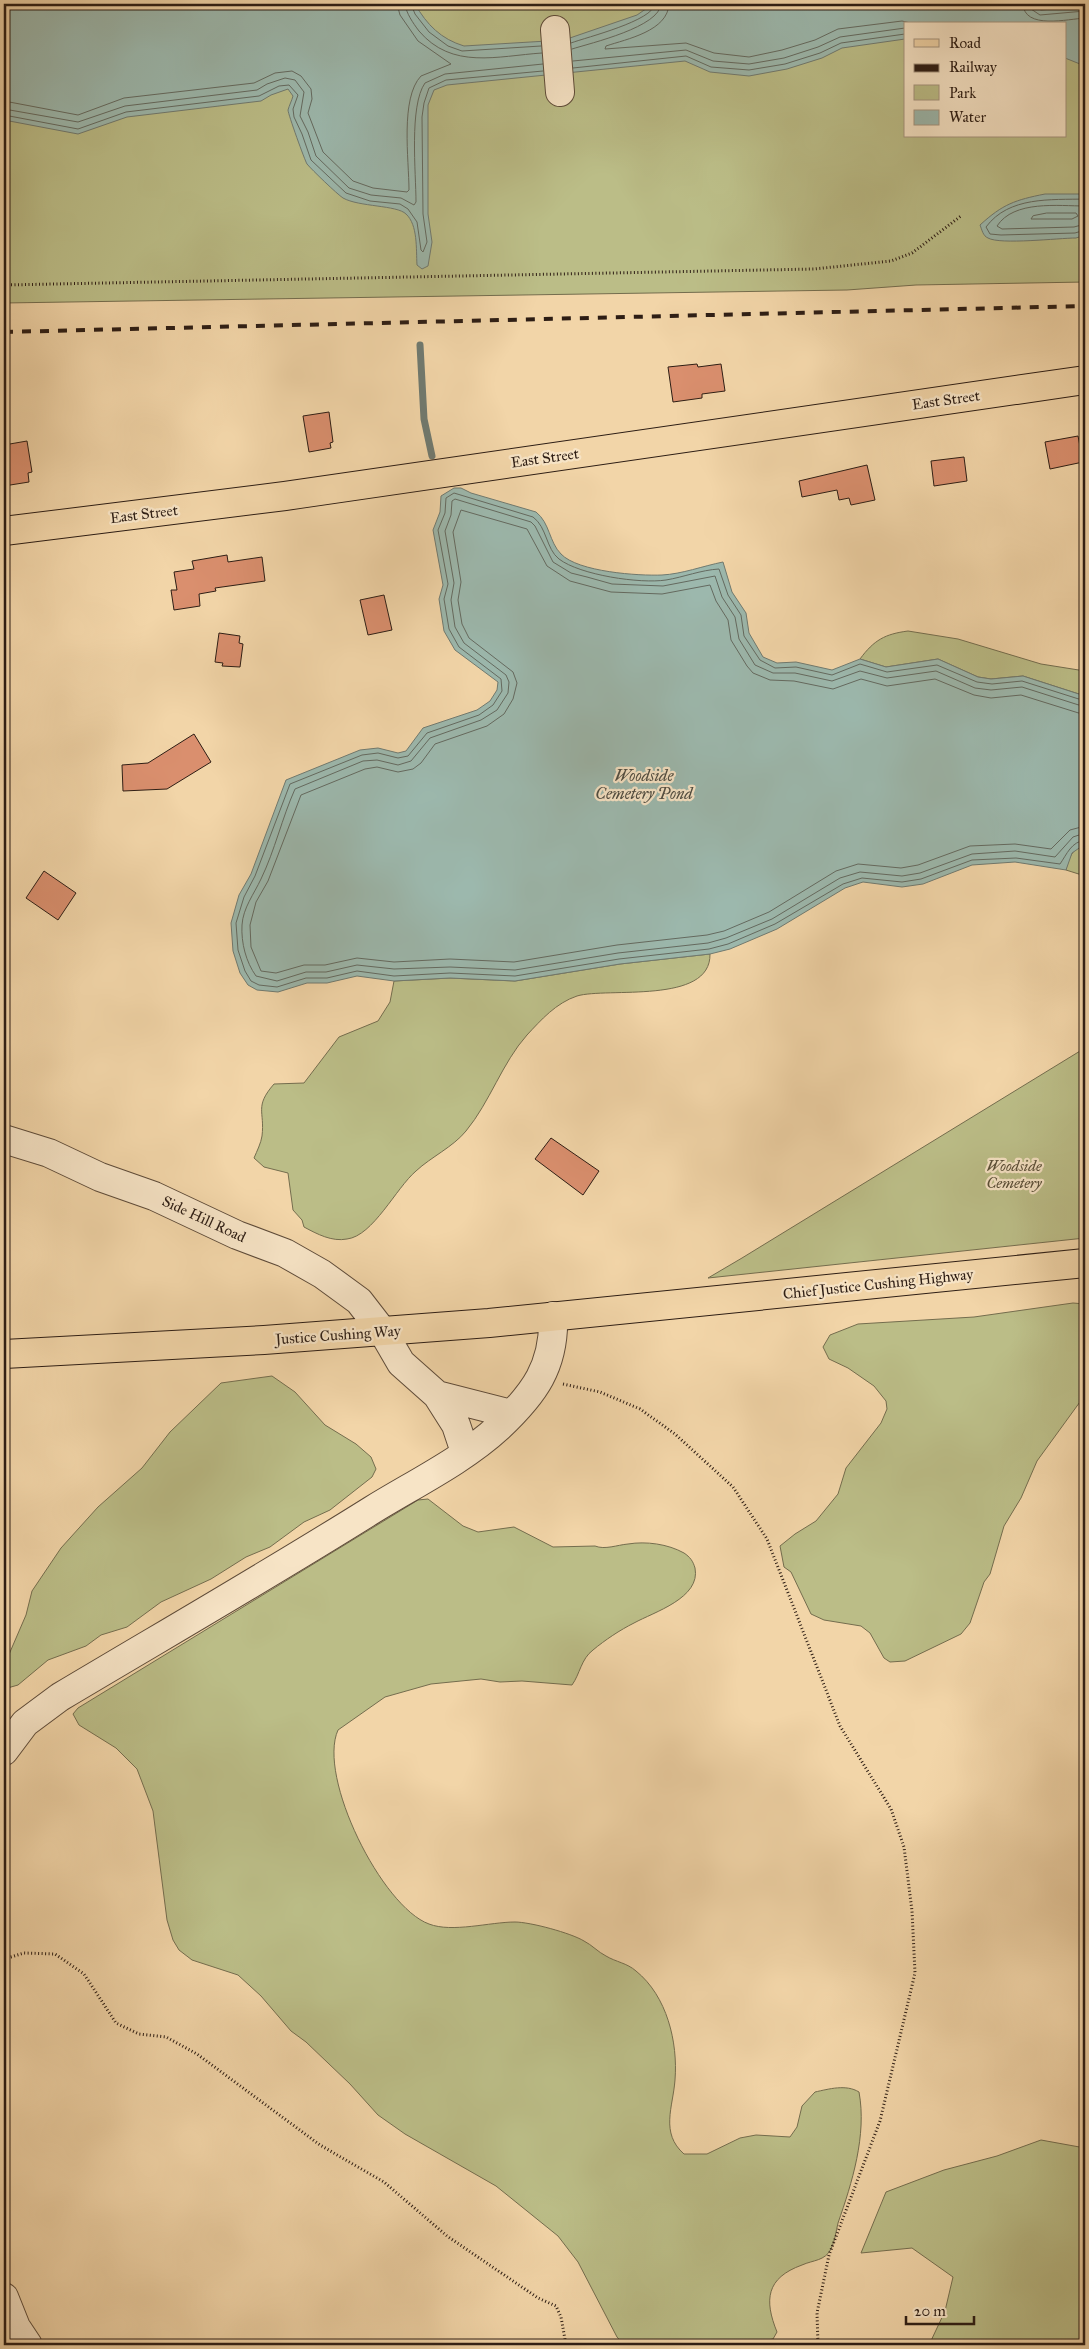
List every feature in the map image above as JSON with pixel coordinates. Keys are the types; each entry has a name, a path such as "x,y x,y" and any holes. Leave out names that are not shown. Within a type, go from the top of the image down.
{"main road":[{"name":"East Street","path":"4,532 294,494 1085,380"},
{"name":"Chief Justice Cushing Highway","path":"671,1305 1085,1263"},
{"name":"Justice Cushing Way","path":"4,1354 383,1332 671,1305"}],"street":[{"path":"555,30 560,92"},
{"name":"Side Hill Road","path":"4,1139 49,1153 100,1177 154,1196 237,1235 304,1262 359,1301 383,1332 401,1363 437,1395"},
{"path":"4,1751 25,1723 60,1697 352,1523 465,1452 498,1428 542,1376 552,1350 553,1316"},
{"path":"437,1395 511,1414"},
{"path":"437,1395 456,1425 465,1452"},
{"path":"4,2297 8,2310 28,2345"}],"path":[{"path":"4,285 814,269 891,260 912,253 961,216"},
{"path":"542,1376 555,1382 600,1392 640,1409 675,1434 733,1487 766,1539 840,1726 891,1809 904,1847 912,1912 915,1973 880,2121 829,2256 817,2314 818,2345"},
{"path":"4,1959 24,1953 55,1954 84,1974 116,2024 139,2034 166,2037 198,2054 320,2145 384,2182 447,2236 538,2298 556,2306 561,2317 566,2345"}],"green space":[{"path":"4,4 1085,4 1085,282 916,285 847,290 4,303"},
{"path":"908,631 958,639 1041,664 1085,671 1085,696 1023,676 991,679 978,677 938,659 886,667 860,659 870,647 886,636"},
{"path":"1085,844 1085,876 1066,870 1072,854 1077,848"},
{"path":"710,954 706,970 694,981 655,991 577,996 549,1012 518,1046 482,1108 461,1137 416,1171 375,1221 357,1236 341,1240 319,1235 304,1227 302,1220 293,1210 288,1173 264,1167 254,1158 262,1136 262,1104 274,1084 304,1083 339,1037 378,1021 390,1002 394,981 450,978 515,981 620,964"},
{"name":"Woodside Cemetery","path":"1085,1048 1085,1238 708,1278 742,1258"},
{"path":"1073,1303 1085,1304 1085,1395 1037,1461 1021,1498 1004,1526 990,1574 984,1582 970,1623 961,1634 905,1661 890,1662 884,1658 870,1633 861,1626 824,1620 811,1614 791,1572 784,1567 780,1546 816,1521 838,1494 846,1468 881,1423 887,1409 886,1401 874,1386 848,1368 829,1359 823,1347 830,1335 858,1324 974,1317"},
{"path":"272,1376 295,1392 325,1425 356,1444 371,1457 376,1469 372,1477 330,1510 304,1522 270,1547 246,1557 211,1579 161,1602 127,1627 101,1635 86,1646 48,1660 18,1685 4,1689 4,1673 7,1659 26,1615 32,1591 61,1548 98,1507 142,1468 170,1432 221,1383"},
{"path":"428,1499 463,1526 478,1532 514,1527 553,1547 595,1546 603,1548 635,1543 657,1544 671,1547 684,1553 693,1563 695,1579 691,1588 684,1596 664,1609 623,1629 598,1646 583,1662 572,1685 522,1681 500,1682 481,1679 431,1684 385,1697 338,1730 334,1751 337,1778 345,1808 358,1838 374,1868 392,1893 411,1913 429,1924 438,1926 460,1927 515,1922 550,1928 590,1944 610,1958 633,1968 647,1981 663,2006 672,2035 675,2050 675,2080 670,2128 672,2137 684,2154 707,2154 740,2138 756,2135 790,2137 797,2127 802,2106 815,2092 849,2088 859,2092 861,2108 860,2142 834,2243 825,2256 790,2270 775,2283 771,2291 770,2300 770,2310 777,2332 773,2339 738,2345 624,2345 617,2337 578,2262 558,2236 496,2186 405,2134 378,2115 350,2084 306,2042 291,2031 261,1996 238,1975 192,1960 179,1950 173,1940 167,1920 153,1811 137,1769 116,1748 79,1725 73,1714 78,1708 418,1500"},
{"path":"1041,2140 1085,2148 1085,2345 929,2345 945,2311 953,2277 912,2248 861,2253 886,2192 944,2170 997,2156"}],"water":[{"path":"8,4 415,4 435,30 448,39 464,46 564,40 637,15 653,4 1031,4 1041,10 1085,6 1085,66 1066,58 1066,22 904,22 904,39 842,48 822,58 787,69 749,76 710,72 685,61 447,85 434,90 428,105 428,214 432,242 428,266 422,269 417,265 413,224 406,214 395,209 358,203 343,198 307,164 288,110 293,96 288,89 261,101 127,117 78,134 4,120 4,6"},
{"path":"1045,194 1085,194 1085,235 1076,238 1017,241 995,240 986,237 980,225 996,212 1025,198"},
{"name":"Woodside Cemetery Pond","path":"454,488 461,488 471,493 536,512 541,516 554,544 561,554 569,560 594,569 624,574 662,575 685,572 723,562 732,592 746,613 749,633 763,657 777,663 796,662 832,670 860,659 886,667 938,659 978,677 991,679 1023,676 1085,696 1085,844 1072,853 1066,870 1015,862 972,865 923,884 902,887 863,882 845,888 777,929 730,949 710,954 620,964 515,981 450,978 394,981 357,976 327,983 307,983 278,992 257,990 248,985 240,973 233,951 231,923 239,895 251,874 286,780 360,750 378,748 398,753 406,751 423,728 477,710 490,701 497,690 498,682 455,650 444,631 439,599 443,585 433,530 440,512 441,496"}],"building":[{"path":"697,364 698,367 721,364 725,391 702,394 702,398 673,402 668,367"},
{"path":"329,412 333,442 330,443 331,448 309,452 303,416"},
{"path":"1078,436 1083,462 1050,469 1045,442"},
{"path":"27,441 32,472 28,473 29,482 4,486 4,445"},
{"path":"964,457 967,481 934,486 931,461"},
{"path":"867,465 875,500 851,505 849,498 839,500 837,490 802,497 799,481"},
{"path":"227,555 228,562 262,557 265,581 215,588 216,591 199,594 200,606 174,610 171,590 177,590 174,572 194,569 192,561"},
{"path":"384,595 392,630 368,635 360,600"},
{"path":"219,633 240,636 239,643 243,644 240,667 222,666 223,663 215,662"},
{"path":"194,734 211,762 167,789 123,791 122,765 148,763"},
{"path":"44,871 76,893 58,920 26,898"},
{"path":"551,1138 599,1171 583,1195 535,1159"}],"waterway":[{"path":"420,345 424,419 432,456"}],"railway":[{"path":"4,332 1085,306"}]}
